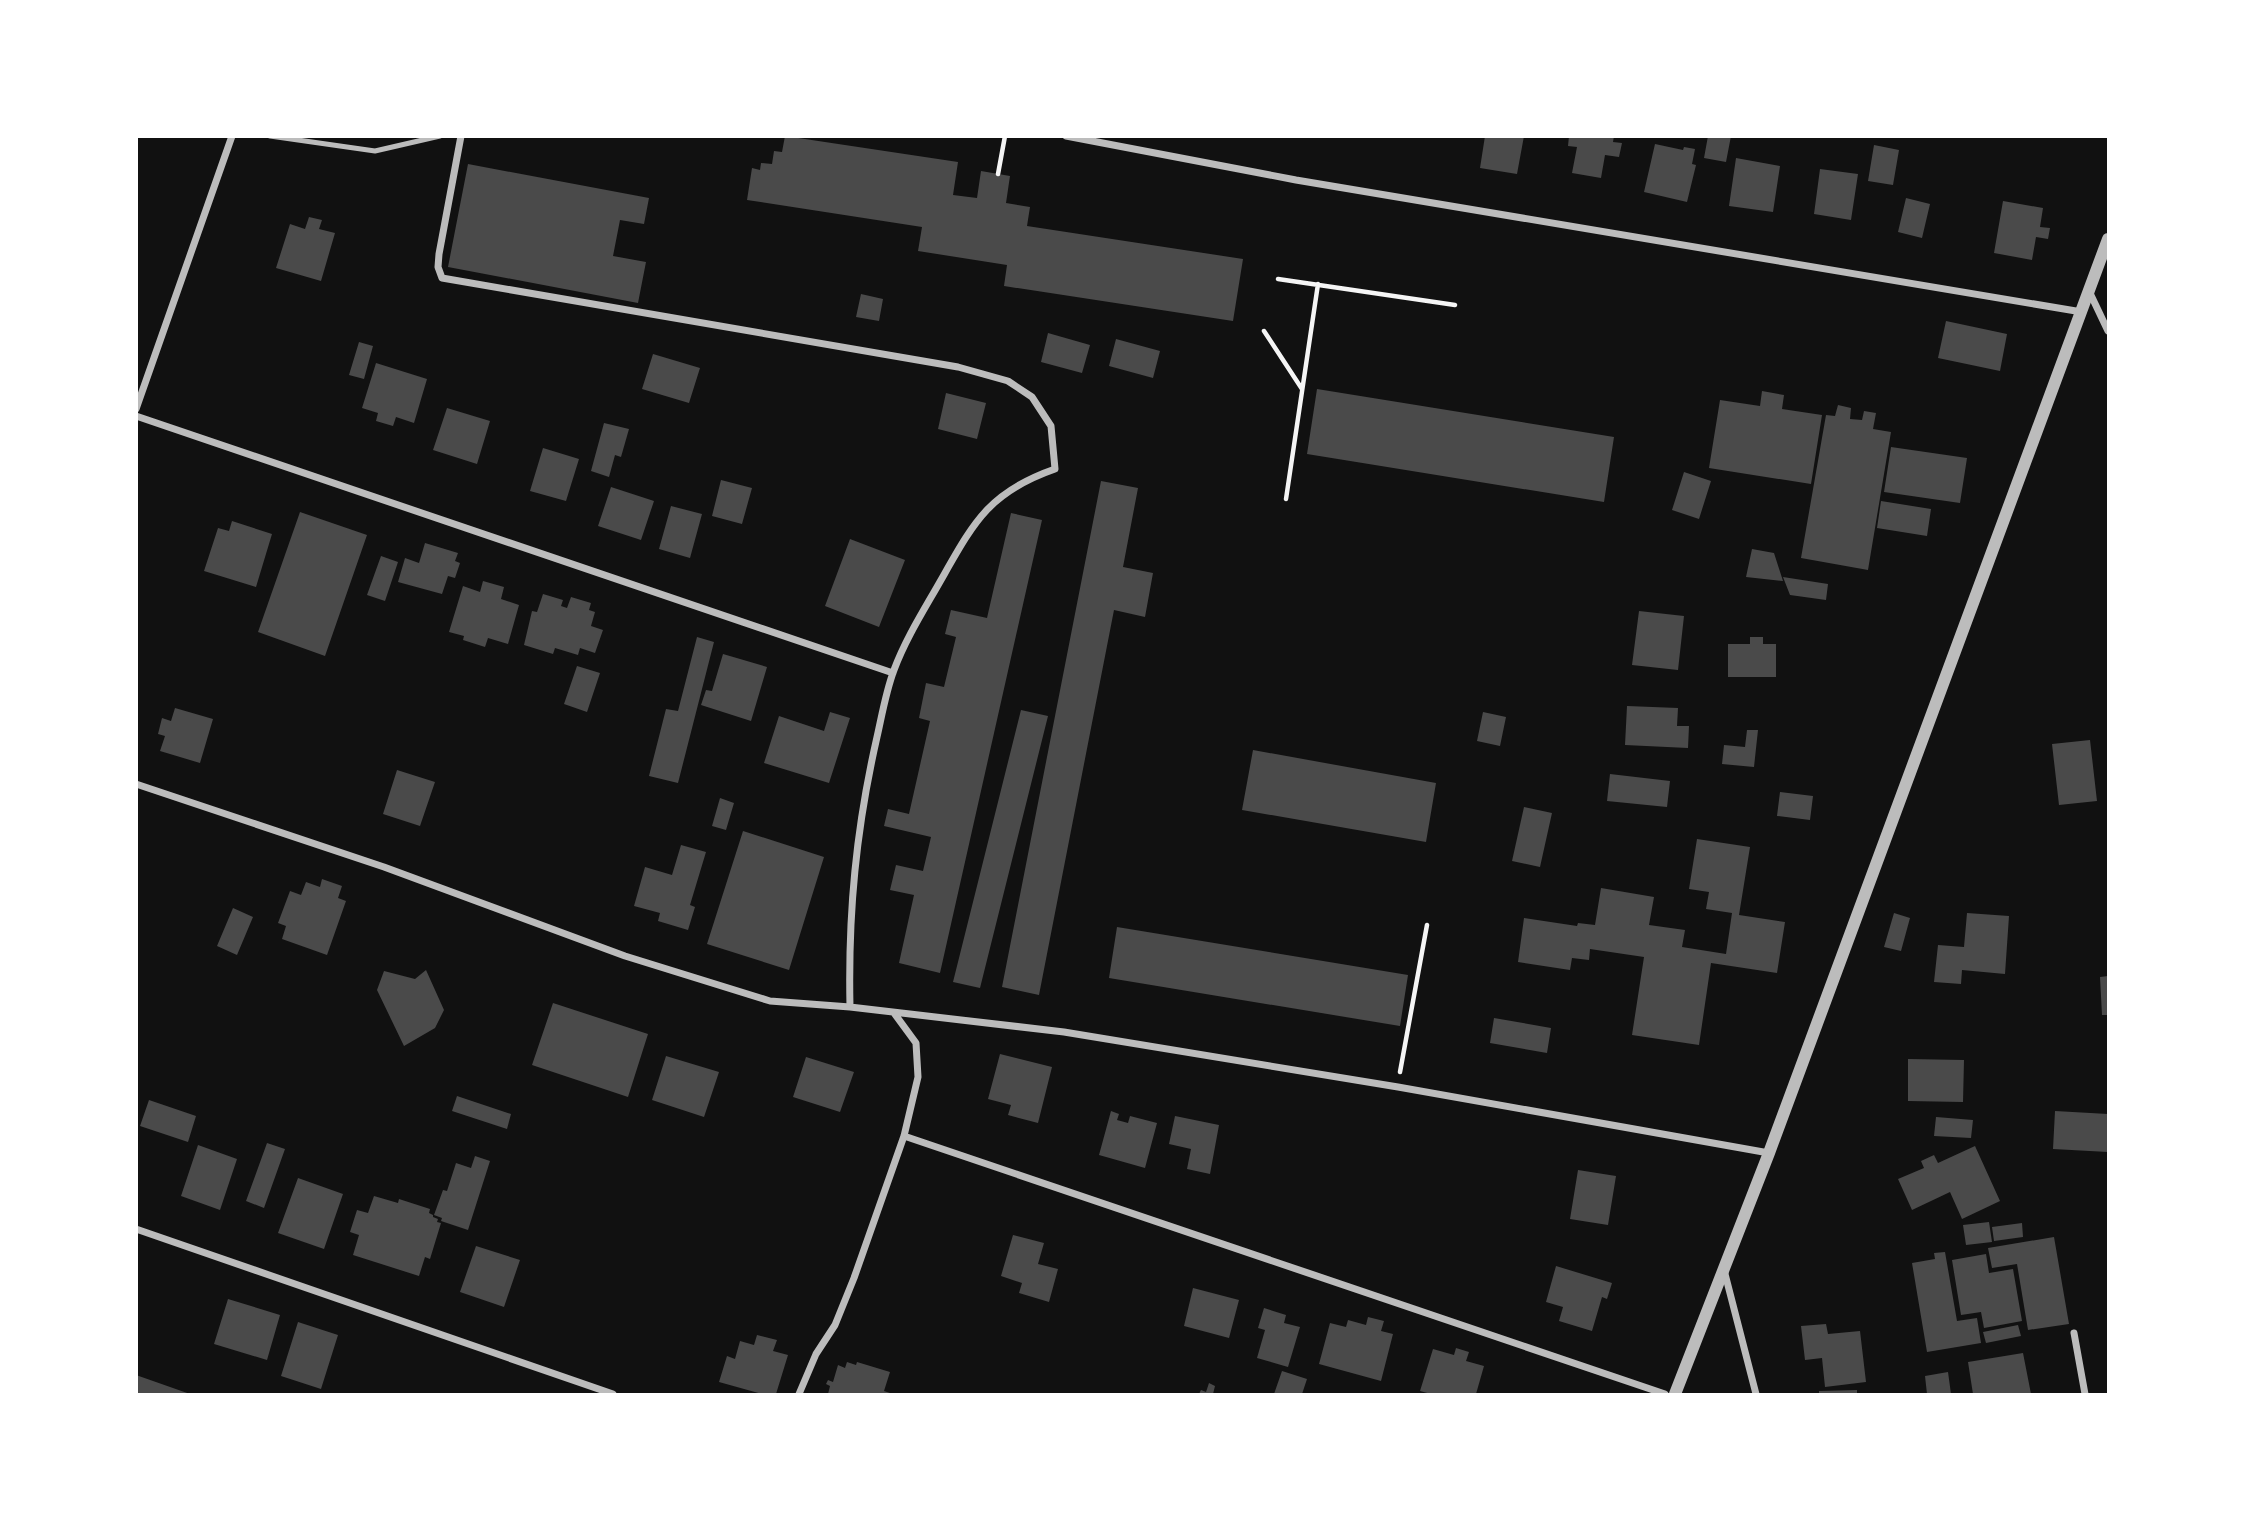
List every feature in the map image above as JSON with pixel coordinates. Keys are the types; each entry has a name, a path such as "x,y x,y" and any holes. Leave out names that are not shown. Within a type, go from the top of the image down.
{"street":[{"path":"136,409 232,136"},
{"path":"461,136 439,254 438,267 442,278 958,367 1008,381 1032,397 1051,426 1055,469 1027,479 1000,495 982,515 963,542 913,629 892,673 865,789 852,889 850,1007"},
{"path":"1066,136 1296,180 2082,312"},
{"path":"1675,1395 1769,1153 2109,239"},
{"path":"2089,291 2109,331"},
{"path":"136,416 892,673"},
{"path":"136,784 384,867 665,968 770,1001 850,1007 1077,1034 1398,1087 1769,1153"},
{"path":"799,1395 816,1354 835,1325 904,1136 918,1077 916,1042 894,1013"},
{"path":"904,1136 1665,1395"},
{"path":"136,1228 613,1395"},
{"path":"1724,1270 1756,1395"},
{"path":"2074,1333 2085,1395"}],"lane":[{"path":"270,136 375,151 440,136"}],"path":[{"path":"998,174 1005,136"},
{"path":"1278,279 1455,305"},
{"path":"1286,499 1318,285"},
{"path":"1264,331 1302,389"},
{"path":"1398,1087 1427,925"}],"building":[{"path":"785,136 958,162 953,195 977,198 981,171 1010,176 1006,203 1030,207 1027,226 1243,259 1233,321 1004,286 1007,265 918,251 922,227 747,200 752,168 760,170 761,163 772,164 774,151 782,152"},
{"path":"1485,136 1524,136 1517,174 1480,168"},
{"path":"1569,136 1614,136 1613,142 1622,143 1619,157 1605,155 1601,178 1572,173 1577,147 1568,146"},
{"path":"1708,136 1731,136 1726,162 1704,158"},
{"path":"1655,144 1683,150 1684,147 1695,149 1692,164 1696,165 1687,202 1644,192"},
{"path":"1874,145 1899,150 1893,185 1868,181"},
{"path":"1736,158 1780,166 1773,212 1729,206"},
{"path":"468,164 649,198 644,224 620,220 613,256 646,262 638,303 448,267"},
{"path":"1820,169 1858,174 1851,220 1814,214"},
{"path":"1906,198 1930,204 1922,238 1898,232"},
{"path":"2003,201 2043,208 2040,227 2050,228 2048,239 2036,237 2032,260 1994,253"},
{"path":"309,217 322,220 319,229 335,233 321,281 276,268 290,224 305,229"},
{"path":"861,294 883,299 879,321 856,317"},
{"path":"1946,321 2007,334 2000,371 1938,358"},
{"path":"1048,333 1090,345 1082,373 1041,362"},
{"path":"1116,339 1160,351 1153,378 1109,366"},
{"path":"359,342 373,346 364,379 349,375"},
{"path":"653,354 700,368 689,403 642,389"},
{"path":"376,363 427,379 414,423 396,417 393,426 376,421 378,413 362,408"},
{"path":"1317,389 1614,437 1604,502 1307,454"},
{"path":"1762,391 1784,395 1782,409 1822,415 1811,484 1709,468 1720,400 1760,406"},
{"path":"946,393 986,403 977,439 938,429"},
{"path":"1838,405 1851,408 1850,419 1862,420 1864,411 1876,413 1873,429 1891,432 1868,570 1801,558 1826,415 1835,416"},
{"path":"447,408 490,421 477,464 433,450"},
{"path":"604,423 629,429 621,457 615,455 609,477 591,471"},
{"path":"1891,447 1967,458 1960,503 1884,492"},
{"path":"543,448 579,459 566,501 530,491"},
{"path":"1684,472 1711,481 1699,519 1672,510"},
{"path":"721,480 752,488 742,524 712,516"},
{"path":"1101,481 1138,488 1123,567 1153,573 1145,617 1114,610 1039,995 1002,987"},
{"path":"611,487 654,501 641,540 598,526"},
{"path":"1881,501 1931,509 1927,536 1877,528"},
{"path":"671,506 702,514 690,558 659,549"},
{"path":"300,512 367,535 325,656 258,632"},
{"path":"1011,513 1042,520 940,973 899,963 914,895 890,890 896,865 923,871 931,837 884,826 888,809 909,814 930,721 919,718 926,683 944,687 956,637 945,634 951,610 987,618"},
{"path":"232,521 272,534 256,587 204,571 218,528 229,531"},
{"path":"850,539 905,560 879,627 825,606"},
{"path":"425,543 458,553 455,561 460,563 455,578 448,576 442,594 398,582 405,558 419,563"},
{"path":"1752,549 1774,553 1783,581 1746,577"},
{"path":"381,556 398,562 385,601 367,595"},
{"path":"1783,577 1828,584 1826,600 1790,595"},
{"path":"483,581 504,587 501,599 519,605 508,644 488,638 485,647 449,632 463,586 480,592"},
{"path":"543,594 563,600 561,606 567,608 571,597 591,603 589,610 595,612 591,626 603,630 595,653 580,648 578,655 555,648 553,654 524,645 532,611 537,612"},
{"path":"1639,611 1684,616 1678,670 1632,665"},
{"path":"697,637 714,642 678,783 649,776 666,709 678,711"},
{"path":"1750,637 1763,637 1763,644 1776,644 1776,677 1728,677 1728,644 1750,644"},
{"path":"723,654 767,667 751,721 701,705 706,690 712,691"},
{"path":"577,666 600,673 587,712 564,704"},
{"path":"1627,706 1678,708 1677,726 1689,726 1688,748 1625,745"},
{"path":"175,708 213,719 200,763 160,751 165,736 158,734 162,718 171,721"},
{"path":"1021,710 1048,716 980,988 953,982"},
{"path":"830,712 850,718 829,783 764,763 779,716 824,731"},
{"path":"1483,712 1506,717 1500,746 1477,741"},
{"path":"1747,730 1758,730 1754,767 1722,764 1724,745 1745,747"},
{"path":"2090,740 2097,801 2059,805 2052,744"},
{"path":"1253,750 1436,783 1426,842 1242,810"},
{"path":"397,770 435,782 420,826 383,814"},
{"path":"1610,774 1670,781 1667,807 1607,801"},
{"path":"1780,792 1813,796 1810,820 1777,816"},
{"path":"720,798 734,803 726,830 712,826"},
{"path":"1524,807 1552,813 1540,867 1512,861"},
{"path":"743,831 824,857 789,970 707,944"},
{"path":"1697,839 1750,847 1739,915 1785,922 1777,973 1711,963 1699,1045 1632,1035 1644,957 1590,949 1589,960 1572,958 1570,970 1518,962 1524,918 1577,926 1578,923 1595,925 1601,888 1654,897 1649,925 1685,930 1682,947 1726,954 1732,913 1706,909 1709,892 1689,889"},
{"path":"681,845 706,852 690,905 695,907 688,930 658,921 660,913 634,906 645,867 672,875"},
{"path":"322,879 342,886 338,898 346,901 327,955 282,939 286,926 278,923 290,891 301,895 306,882 320,887"},
{"path":"233,908 253,917 237,955 217,946"},
{"path":"1894,913 1910,918 1901,951 1884,947"},
{"path":"1967,913 2009,916 2005,974 1962,970 1961,984 1934,982 1938,945 1964,947"},
{"path":"1117,927 1408,975 1400,1026 1109,978"},
{"path":"426,970 444,1010 435,1028 404,1046 377,990 384,971 415,979"},
{"path":"2108,976 2108,1015 2102,1015 2100,977"},
{"path":"553,1003 648,1034 628,1097 532,1065"},
{"path":"1494,1018 1551,1028 1547,1053 1490,1043"},
{"path":"1000,1054 1052,1067 1038,1123 1008,1115 1011,1105 988,1099"},
{"path":"666,1056 719,1072 704,1117 652,1100"},
{"path":"806,1057 854,1072 840,1112 793,1097"},
{"path":"1908,1059 1964,1060 1963,1102 1908,1101"},
{"path":"457,1096 511,1114 507,1129 452,1111"},
{"path":"149,1100 196,1116 188,1142 140,1126"},
{"path":"1111,1111 1119,1114 1117,1120 1128,1123 1130,1116 1157,1123 1145,1168 1099,1155"},
{"path":"2055,1111 2108,1114 2108,1152 2053,1149"},
{"path":"1175,1116 1219,1125 1210,1174 1187,1169 1191,1149 1169,1144"},
{"path":"1936,1117 1973,1120 1971,1138 1934,1136"},
{"path":"267,1143 285,1149 264,1208 246,1201"},
{"path":"198,1145 237,1159 220,1210 181,1196"},
{"path":"1975,1146 2000,1201 1962,1219 1950,1192 1912,1210 1898,1179 1924,1168 1921,1161 1934,1155 1938,1163"},
{"path":"475,1156 490,1161 468,1230 441,1221 442,1218 434,1215 443,1190 447,1191 456,1163 471,1168"},
{"path":"1578,1170 1616,1176 1608,1225 1570,1219"},
{"path":"298,1178 343,1194 324,1249 278,1233"},
{"path":"374,1196 398,1203 399,1199 430,1209 429,1213 441,1223 430,1259 425,1257 419,1276 353,1255 359,1235 350,1232 357,1210 368,1213"},
{"path":"1989,1222 1992,1242 1966,1245 1963,1225"},
{"path":"2022,1223 2023,1237 1994,1241 1992,1227"},
{"path":"1013,1235 1044,1243 1038,1264 1058,1269 1049,1302 1019,1293 1022,1283 1001,1276"},
{"path":"2054,1237 2069,1324 2028,1330 2017,1264 1992,1268 1988,1248"},
{"path":"476,1246 520,1260 504,1307 460,1292"},
{"path":"1945,1252 1957,1321 1977,1318 1981,1343 1927,1352 1912,1263 1935,1259 1934,1253"},
{"path":"1986,1254 1989,1273 2013,1269 2022,1321 1984,1328 1981,1312 1961,1315 1952,1260"},
{"path":"1556,1266 1612,1283 1607,1299 1602,1297 1592,1331 1559,1321 1563,1307 1546,1302"},
{"path":"1193,1288 1239,1300 1229,1338 1184,1326"},
{"path":"228,1299 280,1315 267,1360 214,1344"},
{"path":"1264,1308 1286,1315 1284,1323 1300,1327 1288,1367 1257,1358 1265,1330 1258,1328"},
{"path":"1368,1317 1384,1321 1381,1331 1393,1334 1381,1381 1319,1364 1330,1323 1346,1327 1348,1320 1366,1325"},
{"path":"298,1322 338,1335 321,1389 281,1376"},
{"path":"1826,1324 1828,1334 1860,1331 1866,1382 1825,1387 1822,1358 1805,1360 1801,1326"},
{"path":"2018,1325 2021,1336 1986,1343 1983,1332"},
{"path":"757,1335 777,1340 773,1351 788,1355 776,1394 762,1394 719,1382 727,1356 735,1359 740,1341 754,1345"},
{"path":"1456,1348 1469,1352 1466,1361 1484,1366 1476,1394 1431,1394 1420,1391 1433,1349 1454,1355"},
{"path":"2023,1353 2031,1394 1973,1394 1968,1362"},
{"path":"847,1362 856,1365 857,1362 890,1372 884,1391 893,1394 828,1394 828,1380 833,1382 838,1365 845,1368"},
{"path":"1282,1371 1307,1379 1302,1394 1274,1394"},
{"path":"1948,1372 1951,1394 1927,1394 1925,1376"},
{"path":"136,1375 190,1394 136,1394"},
{"path":"1209,1383 1215,1386 1213,1394 1199,1394 1201,1390 1206,1392"},
{"path":"1857,1390 1857,1394 1819,1394 1819,1391"}]}
